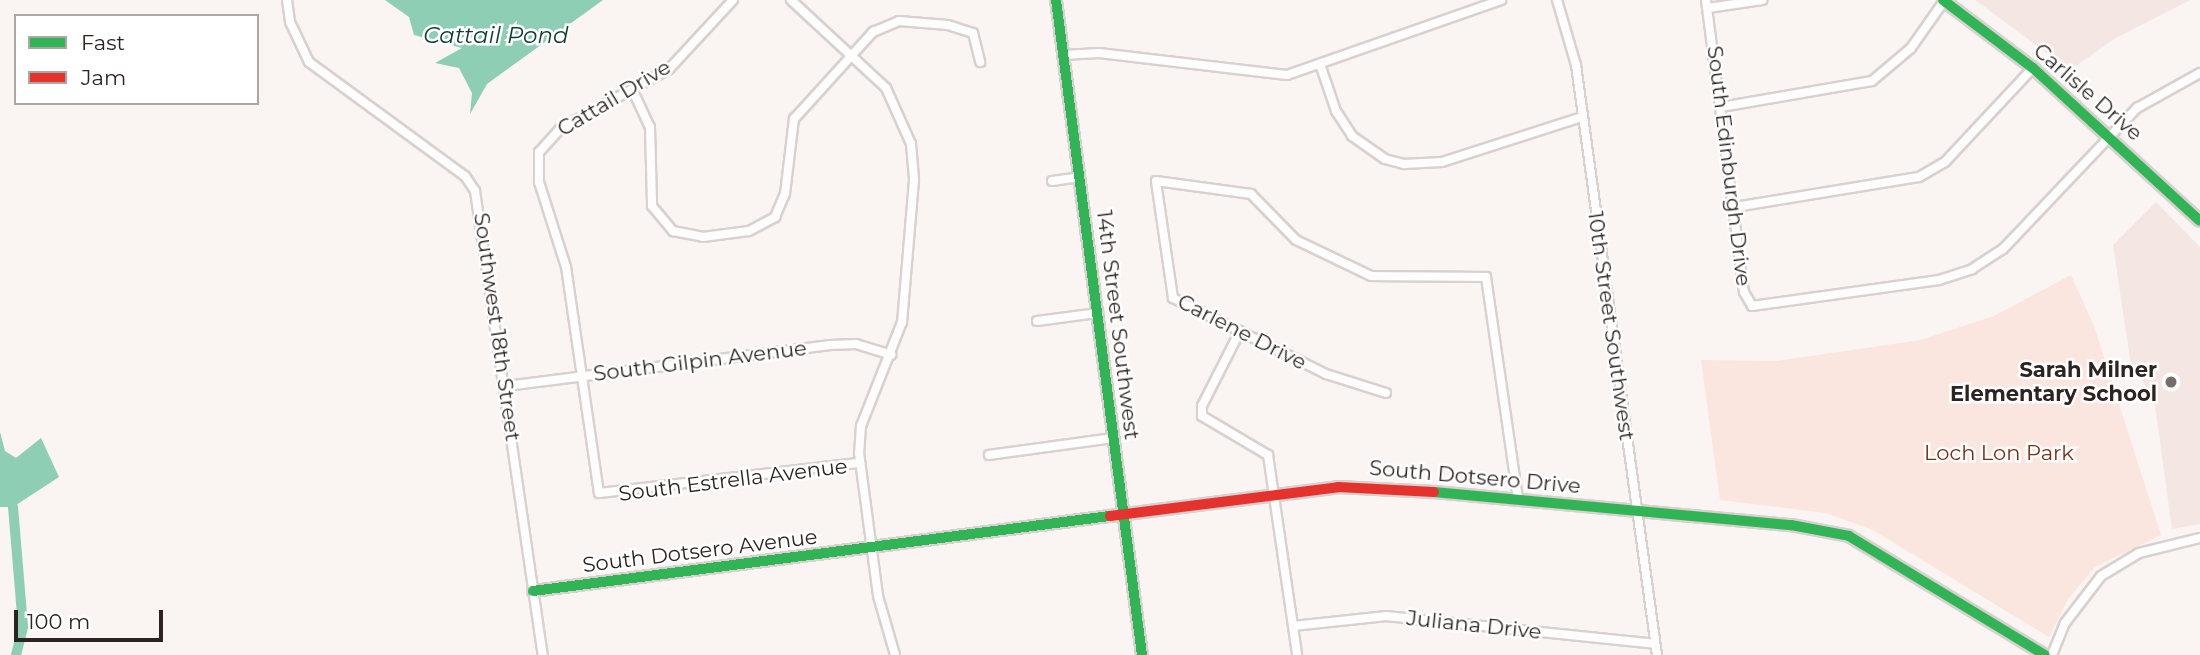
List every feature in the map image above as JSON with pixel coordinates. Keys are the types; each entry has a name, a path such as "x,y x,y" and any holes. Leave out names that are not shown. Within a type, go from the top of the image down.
{"street":[{"name":"Southwest 18th Street","path":"287,0 290,22 309,62 465,176 475,191 506,386 543,655"},
{"name":"Cattail Drive","path":"583,376 566,267 540,182 539,152 560,130 633,91 674,64 733,0"},
{"path":"791,0 892,97 913,155 904,304 891,355 861,426 860,463 872,549 884,625 895,655"},
{"name":"14th Street Southwest","path":"1056,0 1142,655"},
{"path":"1063,55 1099,53 1287,75 1321,67 1501,0"},
{"name":"10th Street Southwest","path":"1557,0 1571,34 1657,655"},
{"path":"1707,4 1762,0"},
{"path":"1721,107 1872,81 1911,48 1943,1"},
{"name":"Carlisle Drive","path":"1943,1 2033,68 2198,216"},
{"name":"South Edinburgh Drive","path":"1707,4 1749,305 1939,280 1972,269 2003,249 2137,108 2200,73"},
{"path":"633,91 650,127 651,200 662,223 693,237 749,231 778,213 794,119 849,54 884,26 915,20 973,33 980,62"},
{"path":"1321,67 1336,111 1352,136 1385,159 1404,164 1442,162 1582,117"},
{"path":"1735,207 1919,177 1945,162 2033,68"},
{"path":"1052,181 1080,177"},
{"name":"Carlene Drive","path":"1386,393 1326,374 1170,295 1155,187 1158,180 1251,194 1296,240 1371,276 1432,280 1483,275 1518,499"},
{"path":"1037,321 1098,313"},
{"path":"1240,331 1202,406 1202,416 1266,452 1277,497 1297,655"},
{"name":"South Gilpin Avenue","path":"506,386 848,343 891,355"},
{"name":"South Estrella Avenue","path":"583,376 596,482 604,497 860,463"},
{"path":"989,455 1114,438"},
{"name":"South Dotsero Drive","path":"872,549 1277,497 1338,486 1518,499 1637,510 1849,536 2045,655"},
{"path":"2052,655 2064,623 2101,576 2138,553 2200,538"},
{"name":"South Dotsero Avenue","path":"533,591 872,549"},
{"name":"Juliana Drive","path":"1293,626 1386,616 1655,644"}],"shaded area":[{"path":"1975,0 2190,0 2114,39 2070,70"},
{"name":"Sarah Milner Elementary School","path":"2156,202 2200,247 2200,524 2172,529 2154,398 2131,365 2113,245"}],"green space":[{"name":"Loch Lon Park","path":"2071,275 2094,326 2161,535 2095,567 2068,599 2049,637 1873,530 1826,513 1720,500 1701,360 1777,361 1921,340 1994,316"}],"water":[{"name":"Cattail Pond","path":"385,0 603,0 487,84 470,114 472,93 459,68 435,63 462,48 414,35 409,17"},
{"path":"0,432 5,451 16,458 41,438 59,477 13,507 0,507"}],"waterway":[{"path":"13,507 23,627 16,655"}],"traffic: fast":[{"path":"1056,0 1142,655"},
{"path":"1943,0 2033,68 2200,221"},
{"path":"1434,492 1791,525 1849,536 2045,655"},
{"path":"533,591 1110,516"}],"traffic: jam":[{"path":"1110,516 1338,487 1434,492"}],"place":[{"name":"Sarah Milner Elementary School","path":"2171,382"}]}
